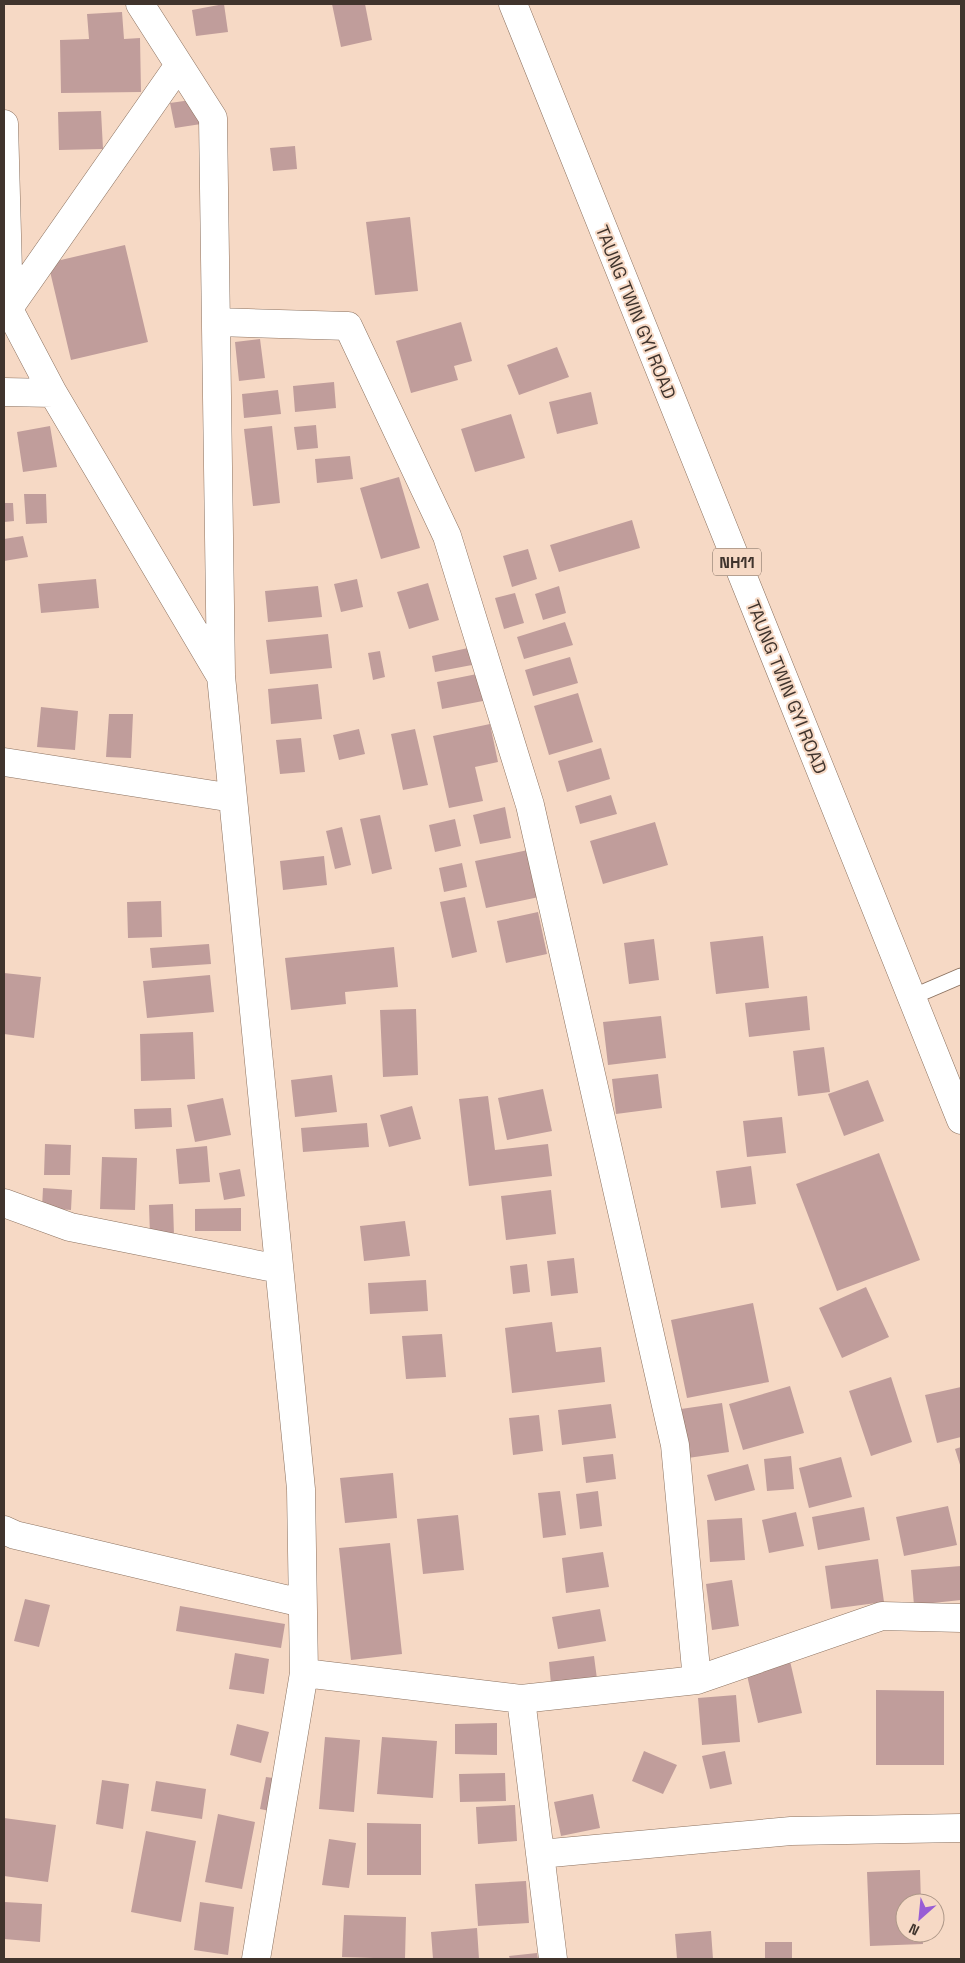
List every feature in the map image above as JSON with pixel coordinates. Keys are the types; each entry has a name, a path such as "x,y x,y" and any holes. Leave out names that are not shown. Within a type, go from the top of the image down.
{"main road":[{"path":"140,4 213,118 221,676 301,1488 304,1673 256,1959"},
{"name":"TAUNG TWIN GYI ROAD","path":"513,4 961,1120"},
{"path":"6,304 179,65"},
{"path":"4,124 6,304 52,393 221,676"},
{"path":"216,322 348,326 446,536 530,805 675,1445 697,1680"},
{"path":"4,392 52,393"},
{"path":"4,762 233,798"},
{"path":"4,1203 70,1227 279,1269"},
{"path":"4,1530 25,1537 302,1603"},
{"path":"304,1673 521,1699 697,1680 882,1616 961,1618"},
{"path":"521,1699 552,1959"},
{"path":"540,1854 791,1831 961,1828"}],"lane":[{"path":"912,997 961,976"}],"building":[{"path":"224,4 228,32 196,36 192,10"},
{"path":"332,4 365,4 372,40 341,47"},
{"path":"122,12 124,39 140,38 141,92 61,93 60,40 89,39 87,14"},
{"path":"198,99 201,124 175,128 170,103"},
{"path":"101,111 103,149 59,150 58,112"},
{"path":"295,146 297,169 273,171 270,148"},
{"path":"410,217 418,291 375,295 366,222"},
{"path":"125,245 148,342 71,360 48,263"},
{"path":"461,322 472,361 454,366 458,380 411,393 396,341"},
{"path":"260,339 265,378 239,381 235,342"},
{"path":"557,347 569,377 519,395 507,365"},
{"path":"334,382 336,408 295,412 293,386"},
{"path":"278,390 281,414 244,418 242,394"},
{"path":"591,392 598,424 557,434 549,402"},
{"path":"511,414 525,458 475,472 461,429"},
{"path":"316,425 318,448 297,450 294,427"},
{"path":"50,426 57,467 23,472 17,432"},
{"path":"272,426 280,503 253,506 244,429"},
{"path":"350,456 353,479 317,483 315,459"},
{"path":"399,477 420,548 381,559 360,488"},
{"path":"24,494 46,494 47,523 26,524"},
{"path":"4,503 13,503 14,521 4,522"},
{"path":"632,520 640,548 559,572 550,545"},
{"path":"23,536 28,557 4,561 4,539"},
{"path":"528,549 537,579 512,587 503,556"},
{"path":"96,579 99,608 41,613 38,584"},
{"path":"357,579 363,607 341,612 334,584"},
{"path":"428,583 439,620 409,629 397,592"},
{"path":"318,586 322,617 268,622 265,591"},
{"path":"559,586 566,613 543,620 535,594"},
{"path":"515,593 524,623 504,629 495,598"},
{"path":"565,622 573,645 524,659 517,637"},
{"path":"328,634 332,668 270,674 266,640"},
{"path":"468,648 472,665 435,672 432,656"},
{"path":"380,651 385,677 373,680 368,653"},
{"path":"570,657 578,683 533,696 525,670"},
{"path":"482,673 488,700 442,709 437,682"},
{"path":"318,684 322,719 271,724 268,689"},
{"path":"578,693 593,742 549,755 534,706"},
{"path":"41,707 78,711 75,750 37,747"},
{"path":"109,714 133,714 131,758 106,757"},
{"path":"490,724 498,762 475,767 483,801 449,808 433,736"},
{"path":"359,729 365,754 339,760 333,735"},
{"path":"415,729 428,785 403,790 391,734"},
{"path":"301,738 305,772 280,774 276,740"},
{"path":"601,748 610,779 567,792 558,761"},
{"path":"611,795 617,814 580,824 575,806"},
{"path":"505,807 511,838 480,844 473,815"},
{"path":"380,815 392,869 372,874 360,819"},
{"path":"455,819 461,846 435,852 429,825"},
{"path":"655,822 668,865 603,884 590,841"},
{"path":"342,827 351,865 335,869 326,831"},
{"path":"528,850 539,897 486,908 475,861"},
{"path":"324,856 327,885 283,890 280,861"},
{"path":"462,863 467,887 444,892 439,868"},
{"path":"465,897 477,952 452,958 440,902"},
{"path":"161,901 162,937 128,938 127,902"},
{"path":"538,912 547,954 506,963 497,921"},
{"path":"763,936 769,988 716,994 710,942"},
{"path":"654,939 659,980 629,984 624,943"},
{"path":"209,944 211,964 152,968 150,948"},
{"path":"394,947 398,987 345,992 346,1004 291,1010 285,958"},
{"path":"4,973 41,977 34,1038 4,1034"},
{"path":"210,975 214,1012 147,1018 143,981"},
{"path":"807,996 810,1030 749,1037 745,1003"},
{"path":"416,1009 418,1075 383,1077 380,1010"},
{"path":"661,1016 666,1058 608,1065 603,1022"},
{"path":"193,1032 195,1079 141,1081 140,1034"},
{"path":"824,1047 830,1092 798,1096 793,1051"},
{"path":"658,1074 662,1108 616,1114 612,1079"},
{"path":"332,1075 337,1112 295,1117 291,1080"},
{"path":"868,1080 884,1121 844,1136 828,1094"},
{"path":"543,1089 552,1131 507,1140 498,1098"},
{"path":"488,1096 495,1150 548,1144 552,1176 469,1186 459,1099"},
{"path":"223,1098 231,1135 195,1142 187,1105"},
{"path":"412,1106 421,1139 389,1147 380,1115"},
{"path":"171,1108 172,1127 135,1129 134,1109"},
{"path":"782,1117 786,1153 747,1157 743,1121"},
{"path":"367,1123 369,1147 303,1152 301,1128"},
{"path":"45,1144 71,1145 70,1175 44,1175"},
{"path":"207,1146 210,1182 179,1184 176,1149"},
{"path":"879,1153 920,1260 837,1291 796,1184"},
{"path":"102,1157 137,1158 135,1210 100,1209"},
{"path":"751,1166 756,1204 721,1208 716,1171"},
{"path":"240,1169 245,1196 224,1200 219,1173"},
{"path":"43,1188 72,1190 71,1210 42,1208"},
{"path":"551,1190 556,1234 506,1240 501,1196"},
{"path":"173,1204 174,1236 150,1236 149,1205"},
{"path":"241,1208 241,1231 195,1231 195,1209"},
{"path":"405,1221 410,1256 364,1261 360,1226"},
{"path":"574,1258 578,1293 551,1296 547,1261"},
{"path":"527,1264 530,1292 513,1294 510,1266"},
{"path":"426,1280 428,1311 370,1314 368,1283"},
{"path":"866,1287 889,1337 842,1358 819,1308"},
{"path":"753,1303 769,1382 687,1398 671,1320"},
{"path":"552,1322 556,1352 601,1347 605,1382 512,1393 505,1328"},
{"path":"442,1334 446,1377 406,1379 402,1336"},
{"path":"891,1377 912,1442 871,1456 849,1391"},
{"path":"790,1386 804,1433 743,1450 729,1404"},
{"path":"961,1387 961,1437 937,1443 925,1395"},
{"path":"722,1403 729,1452 688,1458 681,1409"},
{"path":"611,1404 616,1438 562,1445 558,1410"},
{"path":"539,1415 543,1451 513,1455 509,1418"},
{"path":"961,1447 961,1468 955,1449"},
{"path":"613,1454 616,1479 586,1483 583,1457"},
{"path":"791,1456 794,1489 767,1491 764,1459"},
{"path":"841,1457 852,1497 809,1508 799,1468"},
{"path":"748,1464 755,1490 715,1501 707,1475"},
{"path":"393,1473 397,1518 345,1523 340,1478"},
{"path":"560,1491 566,1535 543,1538 538,1493"},
{"path":"598,1491 602,1526 580,1529 576,1494"},
{"path":"948,1506 957,1545 904,1556 896,1517"},
{"path":"864,1507 870,1540 818,1550 812,1517"},
{"path":"796,1512 804,1546 769,1553 762,1520"},
{"path":"458,1515 464,1570 423,1574 417,1519"},
{"path":"742,1518 745,1560 710,1562 707,1520"},
{"path":"390,1543 402,1654 351,1660 339,1548"},
{"path":"603,1552 609,1587 566,1593 562,1558"},
{"path":"878,1559 884,1602 831,1609 825,1566"},
{"path":"961,1566 961,1600 914,1605 911,1570"},
{"path":"732,1580 739,1626 712,1630 706,1584"},
{"path":"25,1599 50,1605 39,1647 14,1641"},
{"path":"180,1606 285,1624 281,1648 176,1631"},
{"path":"600,1609 606,1641 558,1649 552,1617"},
{"path":"235,1653 269,1659 264,1694 229,1689"},
{"path":"594,1656 597,1679 551,1684 549,1662"},
{"path":"790,1661 802,1713 758,1723 746,1671"},
{"path":"876,1690 944,1691 944,1765 876,1765"},
{"path":"736,1695 740,1742 702,1745 698,1698"},
{"path":"497,1723 497,1755 455,1754 455,1724"},
{"path":"237,1724 269,1732 261,1763 230,1755"},
{"path":"325,1737 360,1740 354,1812 319,1809"},
{"path":"382,1737 437,1741 433,1798 377,1794"},
{"path":"644,1751 677,1765 663,1794 632,1781"},
{"path":"725,1751 732,1784 710,1789 702,1756"},
{"path":"505,1773 506,1801 460,1802 459,1774"},
{"path":"266,1777 280,1779 275,1812 260,1809"},
{"path":"102,1780 129,1784 123,1829 96,1824"},
{"path":"156,1781 206,1789 202,1819 151,1811"},
{"path":"593,1794 600,1828 561,1836 554,1802"},
{"path":"515,1805 517,1841 478,1844 476,1807"},
{"path":"218,1814 255,1822 242,1889 205,1882"},
{"path":"4,1818 56,1825 48,1882 4,1876"},
{"path":"367,1823 421,1824 421,1875 367,1875"},
{"path":"146,1831 196,1841 181,1922 131,1912"},
{"path":"329,1839 356,1843 349,1888 322,1885"},
{"path":"920,1870 921,1893 895,1893 895,1943 923,1944 870,1946 867,1872"},
{"path":"526,1881 529,1923 478,1926 475,1884"},
{"path":"4,1902 42,1904 40,1942 4,1939"},
{"path":"200,1902 234,1907 228,1955 194,1950"},
{"path":"344,1915 406,1917 405,1959 342,1957"},
{"path":"477,1928 479,1959 433,1959 431,1932"},
{"path":"711,1931 713,1959 677,1959 675,1934"},
{"path":"765,1942 792,1942 792,1959 765,1959"},
{"path":"537,1953 538,1959 510,1959 509,1956"}]}
